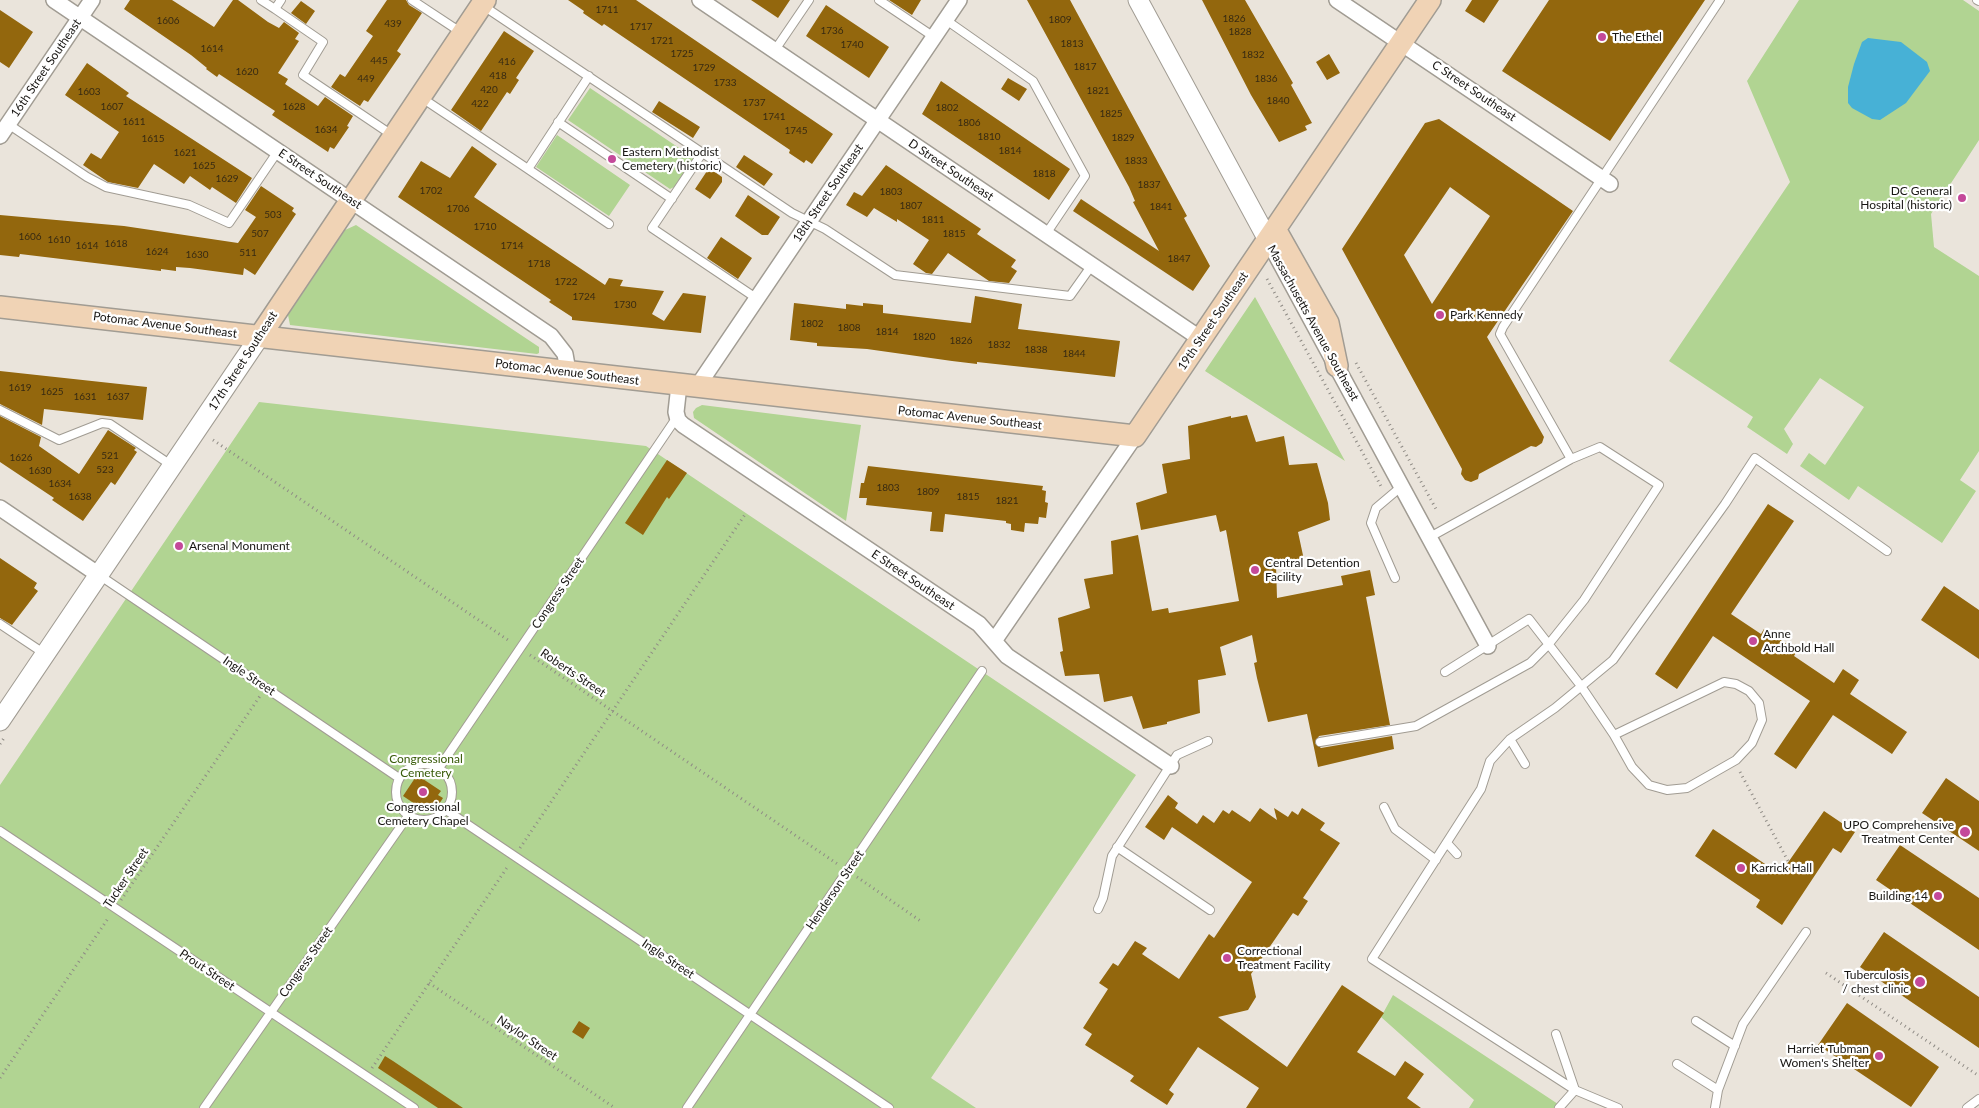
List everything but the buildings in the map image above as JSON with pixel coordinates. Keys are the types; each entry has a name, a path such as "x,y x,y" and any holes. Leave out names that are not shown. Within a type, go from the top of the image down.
{"main road":[{"name":"19th Street Southeast","path":"1135,436 1430,0"},
{"name":"17th Street Southeast","path":"260,336 484,2"},
{"path":"1272,234 1328,323 1346,363"},
{"name":"Potomac Avenue Southeast","path":"0,307 1135,436"}],"street":[{"name":"E Street Southeast","path":"54,0 551,336 565,354 568,371"},
{"name":"16th Street Southeast","path":"4,130 92,0"},
{"name":"D Street Southeast","path":"700,0 1201,339"},
{"name":"18th Street Southeast","path":"688,386 756,298 959,0"},
{"name":"Massachusetts Avenue Southeast","path":"1138,0 1272,234"},
{"name":"C Street Southeast","path":"1337,0 1606,181"},
{"name":"17th Street Southeast","path":"0,721 260,336"},
{"name":"Massachusetts Avenue Southeast","path":"1346,363 1402,486 1488,646"},
{"path":"677,417 688,386"},
{"name":"E Street Southeast","path":"677,417 688,429 979,624 1007,656 1171,766"},
{"name":"19th Street Southeast","path":"994,641 1135,436"},
{"path":"0,508 98,574"}],"lane":[{"path":"261,0 323,42 303,75 394,136"},
{"path":"275,9 281,0"},
{"path":"412,0 462,34"},
{"path":"774,50 809,0"},
{"path":"879,0 934,37"},
{"path":"1571,459 1500,334 1503,326 1606,181 1720,0"},
{"path":"484,2 589,76 792,213 825,229 895,275 1070,296 1092,265"},
{"path":"946,20 1033,81 1085,176 1046,234"},
{"path":"528,168 589,76"},
{"path":"420,96 609,224"},
{"path":"558,122 672,199"},
{"path":"4,130 106,187 194,206 229,223 278,151"},
{"path":"703,152 652,228 756,298"},
{"path":"0,410 59,440 102,423 110,424 173,466"},
{"name":"Congress Street","path":"439,768 677,417"},
{"path":"1320,742 1416,726 1530,663 1584,600 1659,484 1600,447 1571,459 1430,537"},
{"path":"1618,1108 1575,1090 1372,959 1481,789 1490,761 1510,739 1613,660 1725,504 1755,458 1887,551"},
{"path":"1395,578 1371,523 1376,508 1402,486"},
{"name":"Ingle Street","path":"98,574 399,778"},
{"path":"1445,672 1529,619 1581,686 1614,735 1632,767 1649,785 1667,790 1687,788 1736,760 1752,743 1762,720 1759,703 1749,691 1736,684 1724,682 1614,735"},
{"path":"0,624 45,654"},
{"name":"Henderson Street","path":"687,1108 982,671"},
{"path":"1510,739 1525,764"},
{"path":"1098,909 1103,898 1108,869 1118,847 1178,755 1208,741"},
{"path":"421,764 439,768 451,783 451,802 446,810 440,816 424,821 408,816 397,803 396,786 399,778 404,771 421,764"},
{"path":"1384,807 1395,829 1436,860"},
{"name":"Ingle Street","path":"446,810 889,1108"},
{"name":"Congress Street","path":"204,1108 408,816"},
{"name":"Prout Street","path":"0,832 414,1108"},
{"path":"1447,843 1457,854"},
{"path":"1118,847 1210,910"},
{"path":"1715,1108 1718,1090 1743,1024 1806,932"},
{"path":"1696,1021 1735,1046"},
{"path":"1556,1034 1575,1090"},
{"path":"1677,1064 1718,1090"},
{"path":"1559,1108 1575,1090"},
{"path":"1967,1108 1979,1099"}],"path":[{"path":"1267,279 1379,484 1388,497"},
{"path":"1346,363 1436,509"},
{"name":"Roberts Street","path":"213,440 613,710 922,922"},
{"path":"374,1065 746,513"},
{"name":"Tucker Street","path":"0,1078 266,688"},
{"path":"1738,769 1788,861"},
{"path":"1826,973 1979,1076"},
{"name":"Naylor Street","path":"429,983 615,1108"}],"green space":[{"path":"1799,0 1963,0 1979,11 1979,140 1931,214 1934,247 1979,276 1979,451 1960,480 1976,491 1942,543 1858,486 1849,500 1800,466 1809,453 1825,465 1864,407 1820,378 1784,429 1793,444 1787,454 1747,427 1753,417 1669,361 1790,182 1747,81"},
{"path":"590,88 694,158 674,187 670,189 568,120"},
{"path":"557,135 630,185 609,216 536,167"},
{"path":"356,225 539,347 539,353 290,325 288,315 345,230"},
{"path":"1255,297 1345,461 1205,371"},
{"name":"Congressional Cemetery","path":"259,402 646,446 1136,775 931,1078 976,1108 0,1108 0,785"},
{"path":"702,405 861,425 846,521 694,418 693,412"},
{"path":"1393,995 1564,1108 1469,1108 1474,1100 1381,1017"}],"water":[{"path":"1868,38 1901,42 1927,62 1930,71 1906,103 1880,120 1872,119 1852,108 1848,103 1848,87 1854,64 1862,42"}],"place":[{"name":"The Ethel","path":"1602,37"},
{"name":"Eastern Methodist Cemetery (historic)","path":"612,159"},
{"name":"DC General Hospital (historic)","path":"1962,198"},
{"name":"Park Kennedy","path":"1440,315"},
{"name":"Arsenal Monument","path":"179,546"},
{"name":"Central Detention Facility","path":"1255,570"},
{"name":"Anne Archbold Hall","path":"1753,641"},
{"name":"Congressional Cemetery Chapel","path":"423,792"},
{"name":"UPO Comprehensive Treatment Center","path":"1965,832"},
{"name":"Karrick Hall","path":"1741,868"},
{"name":"Building 14","path":"1938,896"},
{"name":"Correctional Treatment Facility","path":"1227,958"},
{"name":"Tuberculosis / chest clinic","path":"1920,982"},
{"name":"Harriet Tubman Women's Shelter","path":"1879,1056"}]}
